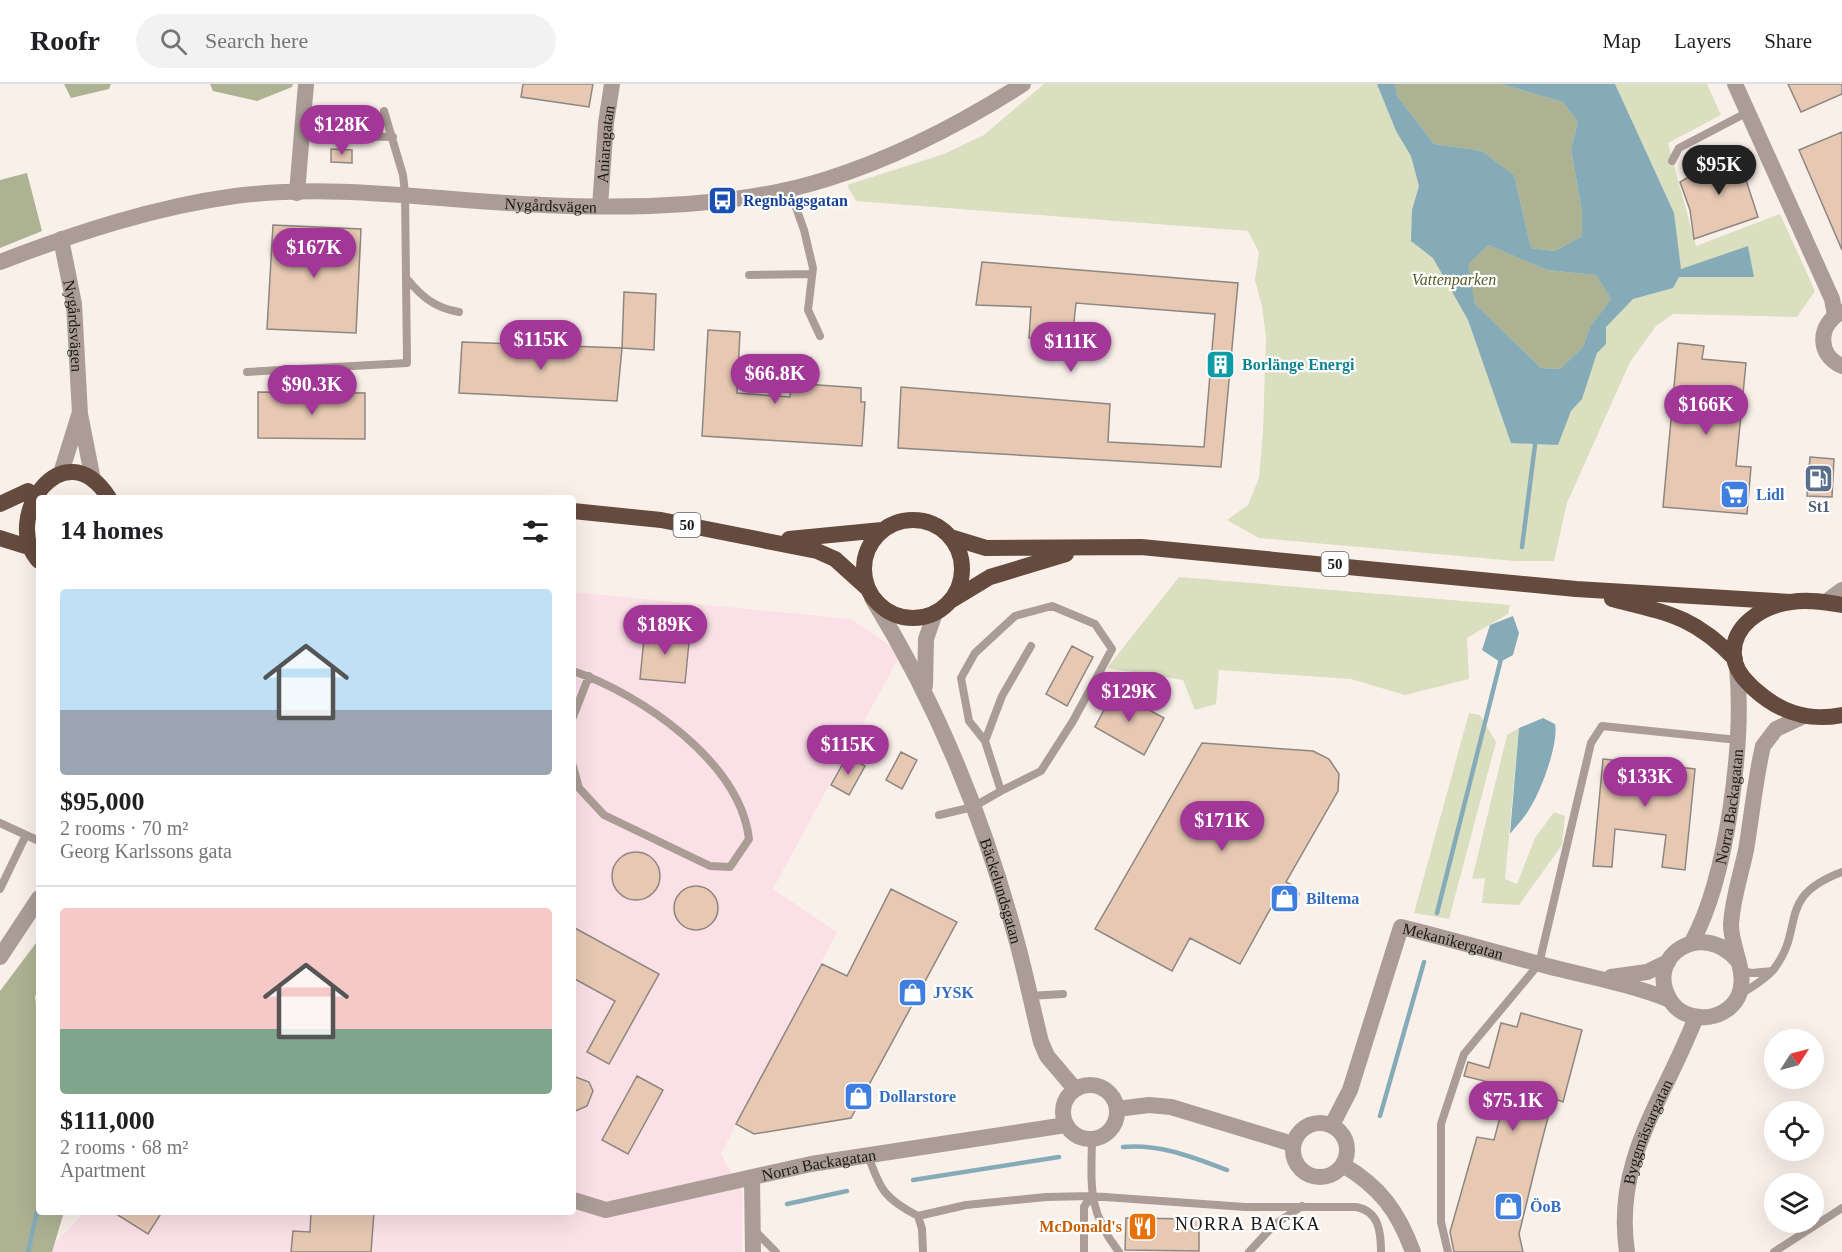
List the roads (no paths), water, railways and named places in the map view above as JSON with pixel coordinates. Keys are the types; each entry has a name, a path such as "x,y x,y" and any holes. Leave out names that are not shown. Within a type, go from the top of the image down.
{"highway":[{"path":"0,504 28,491 40,480 62,472 84,475 93,480 107,495"},
{"path":"25,546 18,517 28,491"},
{"name":"50","path":"576,512 606,512 817,551 835,559 869,592"},
{"path":"918,520 936,525 950,537 957,546 962,568 961,580 951,600 935,613 908,619 882,608 869,592 863,576 865,555 882,530 899,521 918,520"},
{"name":"50","path":"767,540 882,530"},
{"name":"50","path":"950,537 987,548 1141,546 1575,589 1791,602"},
{"path":"0,538 25,546 36,558"},
{"name":"50","path":"951,600 990,577 1011,569 1094,548"},
{"name":"50","path":"1575,589 1686,621 1716,639 1736,663"},
{"path":"1834,603 1791,602 1770,607 1747,622 1737,635 1736,663 1746,681 1778,708 1804,716 1842,715"}],"street":[{"path":"297,193 306,84"},
{"name":"Aniaragatan","path":"600,206 606,123 612,84"},
{"name":"Nygårdsvägen","path":"0,262 61,239 160,210 236,196 297,193 405,193 541,205 634,207 722,200 827,179 920,143 968,119 1023,84"},
{"path":"1735,84 1839,314 1825,328 1823,344 1831,359 1842,366"},
{"name":"Nygårdsvägen","path":"61,239 74,304 80,414 93,480"},
{"name":"Nygårdsvägen","path":"62,472 80,414"},
{"path":"1834,603 1842,590"},
{"name":"Bäckelundsgatan","path":"869,592 925,690 974,807 1015,935 1029,996 1047,1056 1075,1089"},
{"name":"Bäckelundsgatan","path":"925,690 926,639 935,613"},
{"name":"Norra Backagatan","path":"1692,942 1705,918 1723,843 1738,740 1740,699 1736,663"},
{"name":"Norra Backagatan","path":"1739,965 1731,926 1762,746 1776,729 1804,716"},
{"path":"0,957 18,934 36,903"},
{"name":"Mekanikergatan","path":"1332,1125 1350,1090 1401,927 1539,964 1605,977 1670,1000"},
{"path":"1705,940 1717,943 1739,965 1742,984 1738,997 1720,1014 1696,1017 1677,1008 1670,1000 1665,975 1668,962 1682,946 1705,940"},
{"name":"Mekanikergatan","path":"1605,977 1647,972 1668,962"},
{"name":"Byggmästargatan","path":"1627,1252 1623,1226 1632,1160 1642,1132 1696,1017"},
{"path":"1093,1085 1102,1087 1115,1100 1117,1109 1117,1118 1108,1133 1092,1140 1077,1136 1066,1125 1063,1118 1065,1101 1075,1089 1093,1085"},
{"path":"1117,1109 1149,1105 1171,1107 1293,1144"},
{"path":"1316,1122 1332,1125 1340,1131 1347,1147 1343,1165 1328,1176 1309,1175 1296,1162 1293,1144 1296,1136 1308,1125 1316,1122"},
{"name":"Norra Backagatan","path":"576,1201 606,1210 868,1155 1066,1125"},
{"path":"1343,1165 1369,1181 1389,1203 1413,1252"},
{"path":"752,1178 753,1252"}],"lane":[{"path":"247,372 407,363 405,193 393,136 384,111"},
{"path":"1672,161 1679,148 1748,112"},
{"path":"301,135 393,136"},
{"path":"789,188 804,230 812,274 808,310 820,336"},
{"path":"749,275 812,274"},
{"path":"407,279 422,298 446,310 459,312"},
{"path":"939,815 974,807 1041,771 1073,721 1112,649 1095,624 1052,606 1015,616 975,653 966,665 961,678 969,721 985,741 1001,791"},
{"path":"985,741 1002,696 1031,646"},
{"path":"576,672 629,695 661,716 702,752 747,818 749,839 730,867 710,866 604,815 579,788 576,777"},
{"path":"576,709 589,676"},
{"path":"1448,1252 1441,1222 1441,1124 1464,1054 1539,964 1591,742 1602,726 1738,740"},
{"path":"0,824 36,840"},
{"path":"0,889 26,835"},
{"path":"1738,997 1773,971 1781,957 1797,904 1815,884 1842,872"},
{"path":"1739,965 1752,973 1773,971"},
{"path":"1029,996 1063,994"},
{"path":"1092,1140 1091,1196 1102,1230 1119,1252"},
{"path":"868,1155 884,1194 894,1204 918,1216 999,1201 1091,1196 1245,1207 1302,1206 1366,1209 1379,1227 1381,1252"},
{"path":"1084,1252 1084,1207 1091,1196"},
{"path":"1249,1252 1274,1225 1302,1206"},
{"path":"1774,1252 1842,1208"},
{"path":"918,1216 922,1229 923,1252"},
{"path":"754,1230 776,1252"}],"water":[{"name":"Vattenparken","path":"1377,84 1395,84 1397,96 1434,144 1482,151 1514,175 1531,248 1555,251 1582,236 1582,212 1571,149 1578,122 1563,102 1501,84 1615,84 1674,213 1681,269 1748,246 1754,277 1679,277 1673,288 1633,299 1606,327 1606,344 1597,353 1582,399 1571,411 1558,445 1511,443 1468,320 1433,258 1411,241 1412,210 1419,186 1411,156 1396,131","holes":["1488,245 1547,270 1596,275 1611,299 1590,327 1583,347 1560,369 1541,368 1475,304 1468,264"]},
{"path":"1513,616 1519,633 1513,655 1500,662 1482,650 1490,625"},
{"path":"1543,718 1555,724 1552,754 1534,800 1526,815 1510,834 1519,728"}],"waterway":[{"path":"1522,547 1535,445"},
{"path":"1437,913 1501,659"},
{"path":"1380,1116 1424,962"},
{"path":"1123,1147 1163,1150 1189,1156 1227,1170"},
{"path":"913,1180 1059,1157"},
{"path":"787,1204 847,1191"},
{"path":"28,1252 36,1215"}],"place":[{"name":"Regnbågsgatan","path":"722,200"},
{"name":"Borlänge Energi","path":"1221,364"},
{"name":"St1","path":"1819,478"},
{"name":"Lidl","path":"1735,494"},
{"name":"Biltema","path":"1285,898"},
{"name":"JYSK","path":"912,992"},
{"name":"Dollarstore","path":"858,1096"},
{"name":"ÖoB","path":"1509,1206"},
{"name":"McDonald's","path":"1143,1226"}],"district":[{"name":"NORRA BACKA","path":"1248,1224"}]}
